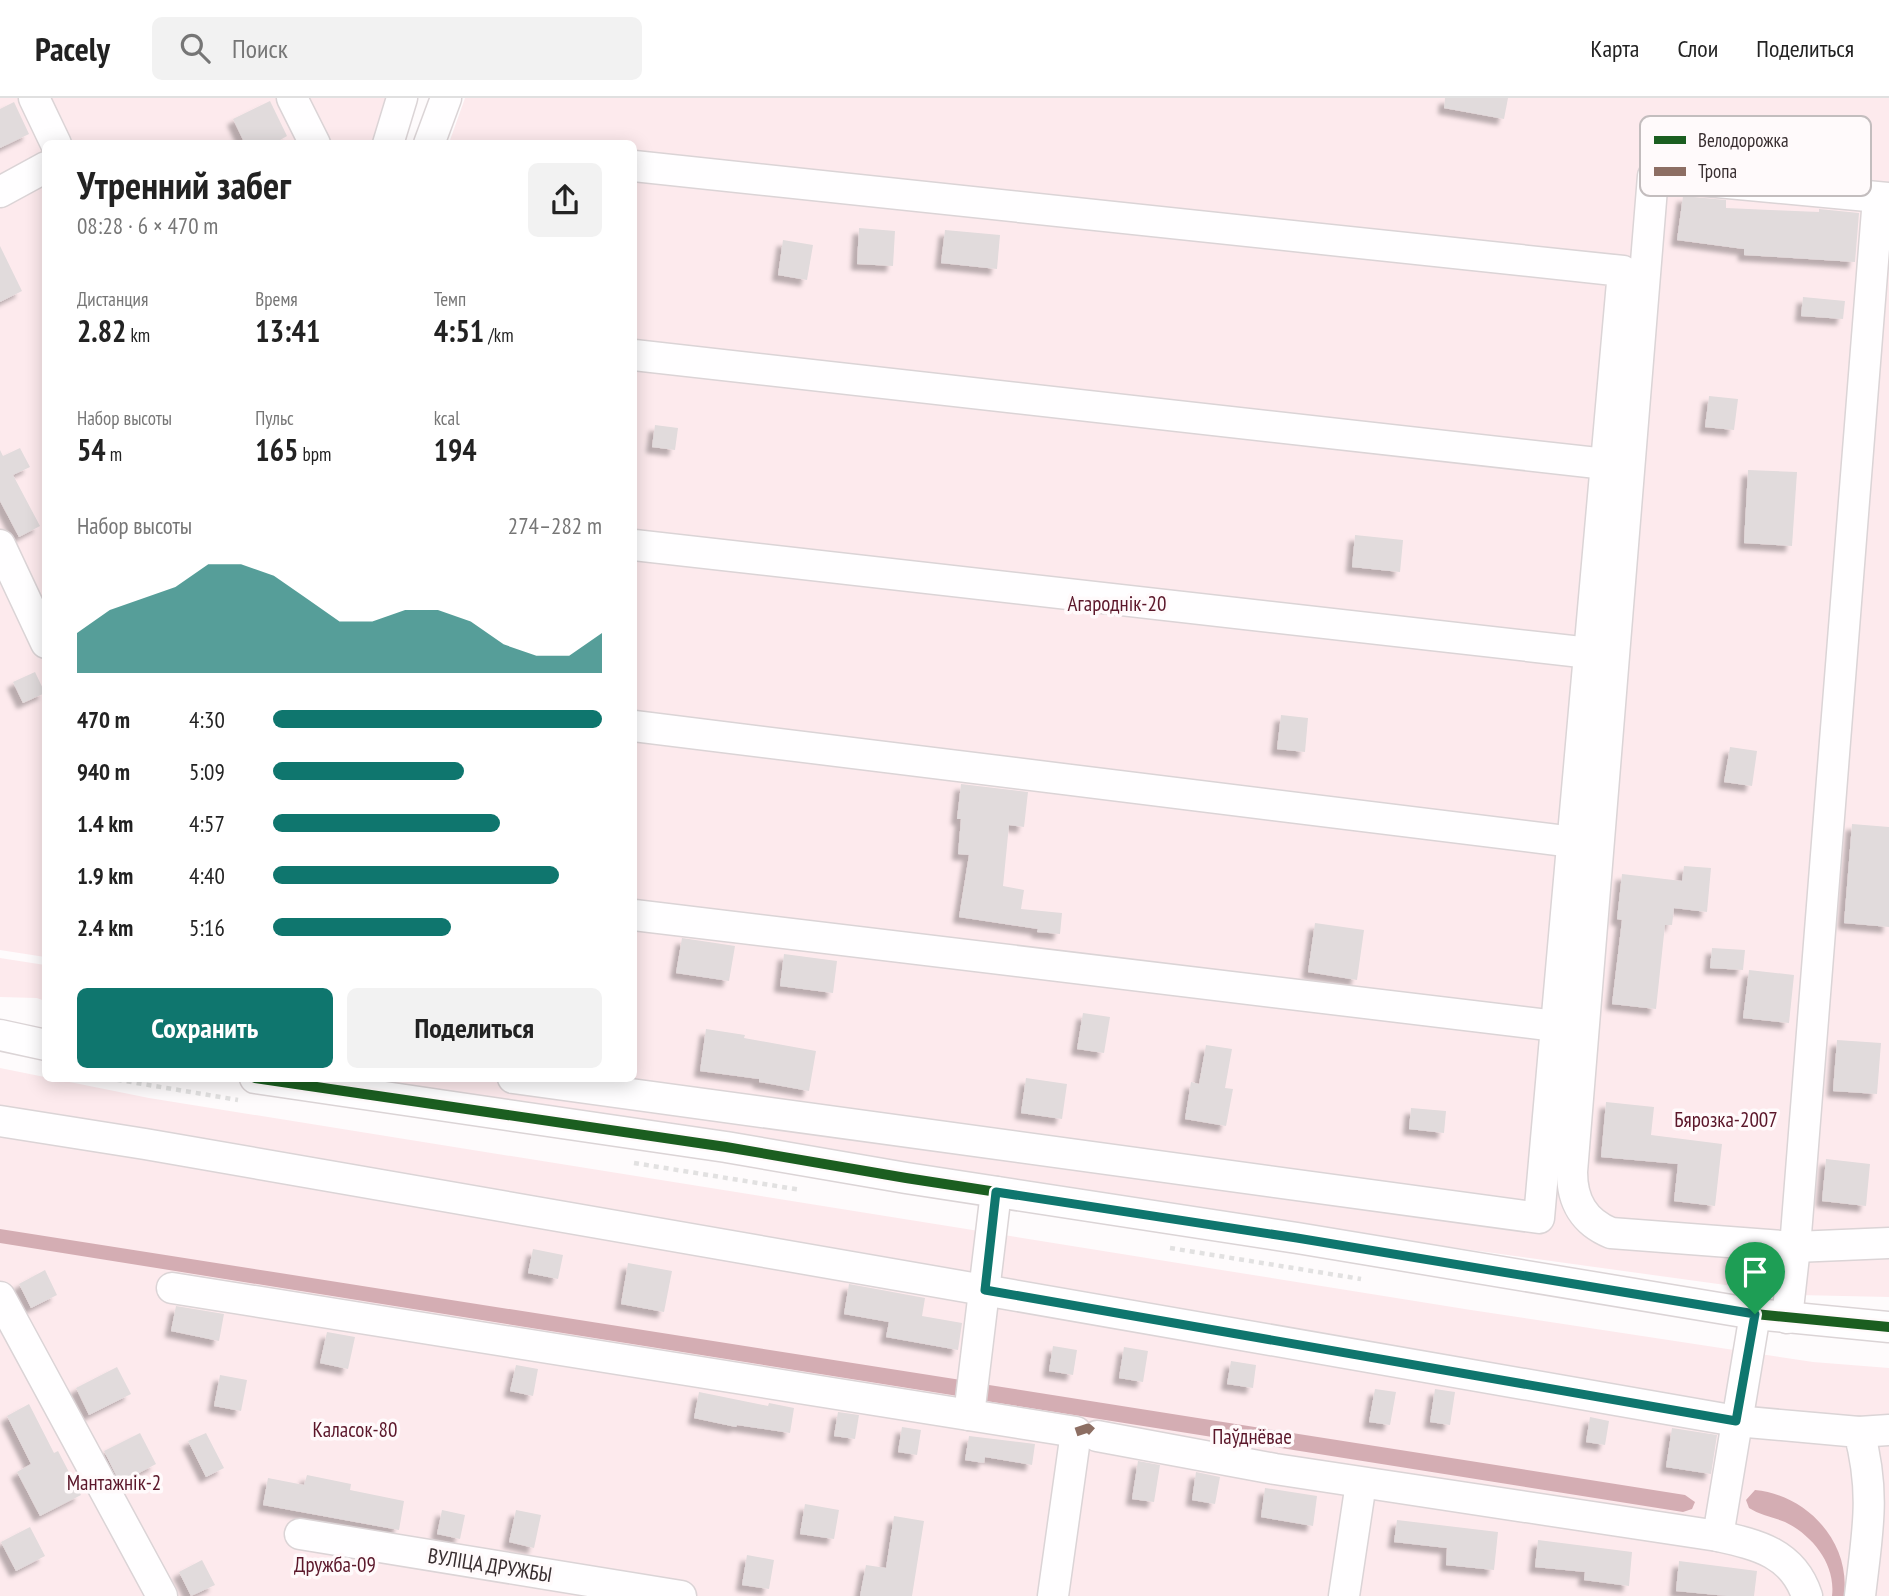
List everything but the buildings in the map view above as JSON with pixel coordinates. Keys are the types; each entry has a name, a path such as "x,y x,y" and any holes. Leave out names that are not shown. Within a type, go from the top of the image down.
{"street":[{"path":"34,98 54,140"},
{"path":"292,98 313,140"},
{"path":"389,140 402,98"},
{"path":"430,140 446,98"},
{"path":"542,1082 1539,1218 1623,271 637,166"},
{"path":"0,192 42,169"},
{"path":"1651,196 1574,1145 1574,1197 1584,1214 1600,1229 1624,1236 1794,1247 1889,1242"},
{"path":"1787,1318 1884,198 1863,196"},
{"path":"637,355 1606,464"},
{"path":"0,545 42,634"},
{"path":"637,545 1590,653"},
{"path":"637,726 1573,842"},
{"path":"637,915 1556,1026"},
{"path":"0,1035 42,1044"},
{"path":"282,1082 726,1147 1755,1314 1889,1327"},
{"path":"0,1121 1736,1421 1859,1432 1889,1430"},
{"path":"969,1415 996,1192"},
{"path":"172,1288 1076,1432 1054,1596"},
{"path":"0,1297 162,1596"},
{"path":"1718,1536 1755,1314"},
{"path":"1859,1432 1869,1472 1871,1495 1860,1596"},
{"path":"1097,1436 1361,1483 1718,1536 1753,1545 1781,1558 1801,1580 1807,1596"},
{"path":"1345,1596 1361,1483"},
{"name":"ВУЛІЦА ДРУЖБЫ","path":"300,1534 681,1596"}],"green space":[{"path":"0,98 414,98 400,140 42,140 42,957 0,950"},
{"name":"Агароднік-20","path":"465,98 1889,98 1889,1297 1798,1295 1326,1230 377,1082 637,1082 637,140 450,140"},
{"path":"0,958 42,965 42,1000 0,997"},
{"path":"0,1068 42,1076 42,1082 70,1082 149,1098 1471,1310 1813,1362 1889,1368 1889,1596 0,1596"}],"shaded area":[{"path":"0,1229 961,1380 958,1396 0,1243"},
{"path":"989,1385 1685,1495 1695,1502 1692,1509 1683,1512 986,1401 983,1397 984,1389"},
{"path":"1755,1490 1792,1501 1822,1525 1833,1540 1840,1558 1844,1596 1832,1596 1830,1573 1813,1543 1785,1522 1749,1508 1746,1500"}],"marked path":[{"path":"1076,1432 1088,1428 1097,1436"}],"cycle path":[{"path":"282,1082 726,1147 1755,1314 1889,1327"}],"route":[{"path":"996,1192 1297,1238 1755,1314 1736,1421 985,1290 996,1192"}],"park label":[{"name":"Бярозка-2007","path":"1726,1119"},
{"name":"Каласок-80","path":"355,1429"},
{"name":"Паўднёвае","path":"1252,1436"},
{"name":"Мантажнік-2","path":"114,1482"},
{"name":"Дружба-09","path":"335,1564"}]}
